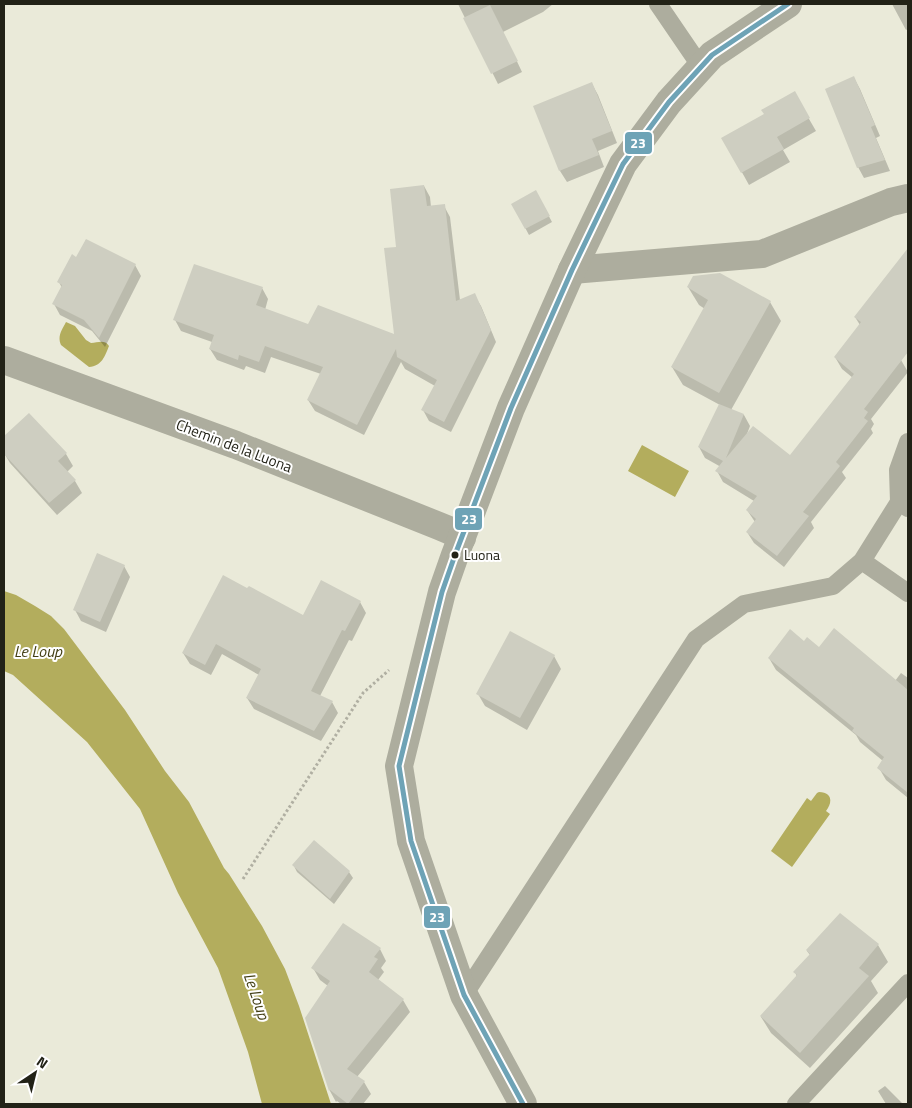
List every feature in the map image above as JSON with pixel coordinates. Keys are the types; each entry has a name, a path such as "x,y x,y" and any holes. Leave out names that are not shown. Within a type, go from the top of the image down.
{"street":[{"path":"523,1104 464,995 411,841 399,766 442,592 462,538 511,408 572,270 623,164 670,102 712,54 788,4"},
{"path":"572,270 762,254 891,202 908,198"},
{"name":"Chemin de la Luona","path":"4,360 236,445 445,529 462,538"}],"lane":[{"path":"658,4 701,67"},
{"path":"464,995 696,639 744,604 833,586 862,561 904,505 898,470 908,442"},
{"path":"862,561 908,593"},
{"path":"796,1104 908,983"}],"path":[{"path":"243,879 363,693 391,669"}],"water":[{"path":"66,322 75,326 86,340 91,343 103,342 109,346 100,363 89,367 61,345 60,336"},
{"path":"642,445 689,471 675,497 628,471"},
{"name":"Le Loup","path":"4,591 16,595 51,616 64,629 125,710 165,771 189,802 224,868 262,926 285,969 331,1104 262,1104 248,1052 218,968 178,893 140,809 87,742 13,675 4,671"},
{"path":"819,792 827,794 830,798 830,804 826,811 830,814 792,867 771,851 807,798 811,801"}],"building":[{"path":"490,5 518,61 491,74 463,18"},
{"path":"854,76 875,125 871,127 885,160 857,168 825,89"},
{"path":"592,82 612,131 592,139 599,155 559,171 533,106"},
{"path":"795,91 810,118 777,137 784,149 741,173 721,138 764,114 761,110"},
{"path":"424,185 427,206 445,204 456,301 475,293 491,330 444,422 421,410 437,380 397,357 396,349 357,425 307,400 323,367 265,346 259,362 239,355 238,360 209,349 214,335 173,320 194,264 263,287 256,305 308,324 318,305 394,334 384,248 396,247 390,189"},
{"path":"536,190 550,216 525,229 511,204"},
{"path":"86,239 136,264 99,338 84,320 52,304 62,285 57,282 72,254 76,257"},
{"path":"908,248 908,352 864,409 868,412 864,418 868,421 836,462 840,466 803,512 809,516 777,556 746,532 756,519 746,510 757,496 715,471 723,461 698,447 719,404 744,414 726,458 753,426 790,455 854,374 834,357 861,322 854,317"},
{"path":"720,273 771,301 719,393 671,367 708,300 687,287 693,276"},
{"path":"29,413 67,453 58,461 76,480 49,503 4,454 4,436"},
{"path":"97,553 125,565 100,622 73,610"},
{"path":"223,575 247,588 249,586 303,615 321,580 361,601 345,631 342,630 311,691 333,701 314,731 246,698 261,669 216,644 205,665 182,653"},
{"path":"834,628 908,690 908,793 877,768 884,757 852,731 854,728 768,658 790,629 804,641 807,637 819,647"},
{"path":"510,631 555,655 520,718 476,694"},
{"path":"314,840 350,871 330,899 292,865"},
{"path":"840,913 879,944 859,968 869,976 800,1053 760,1016 797,975 793,972 810,954 806,950"},
{"path":"343,923 381,948 374,957 378,959 369,972 404,999 347,1069 365,1081 348,1104 329,1091 305,1018 330,981 311,968"}],"transit line":[{"name":"23","path":"523,1104 464,995 411,841 399,766 442,592 455,555 511,408 572,270 623,164 669,102 712,55 788,4"}],"place":[{"name":"Luona","path":"455,555"}]}
